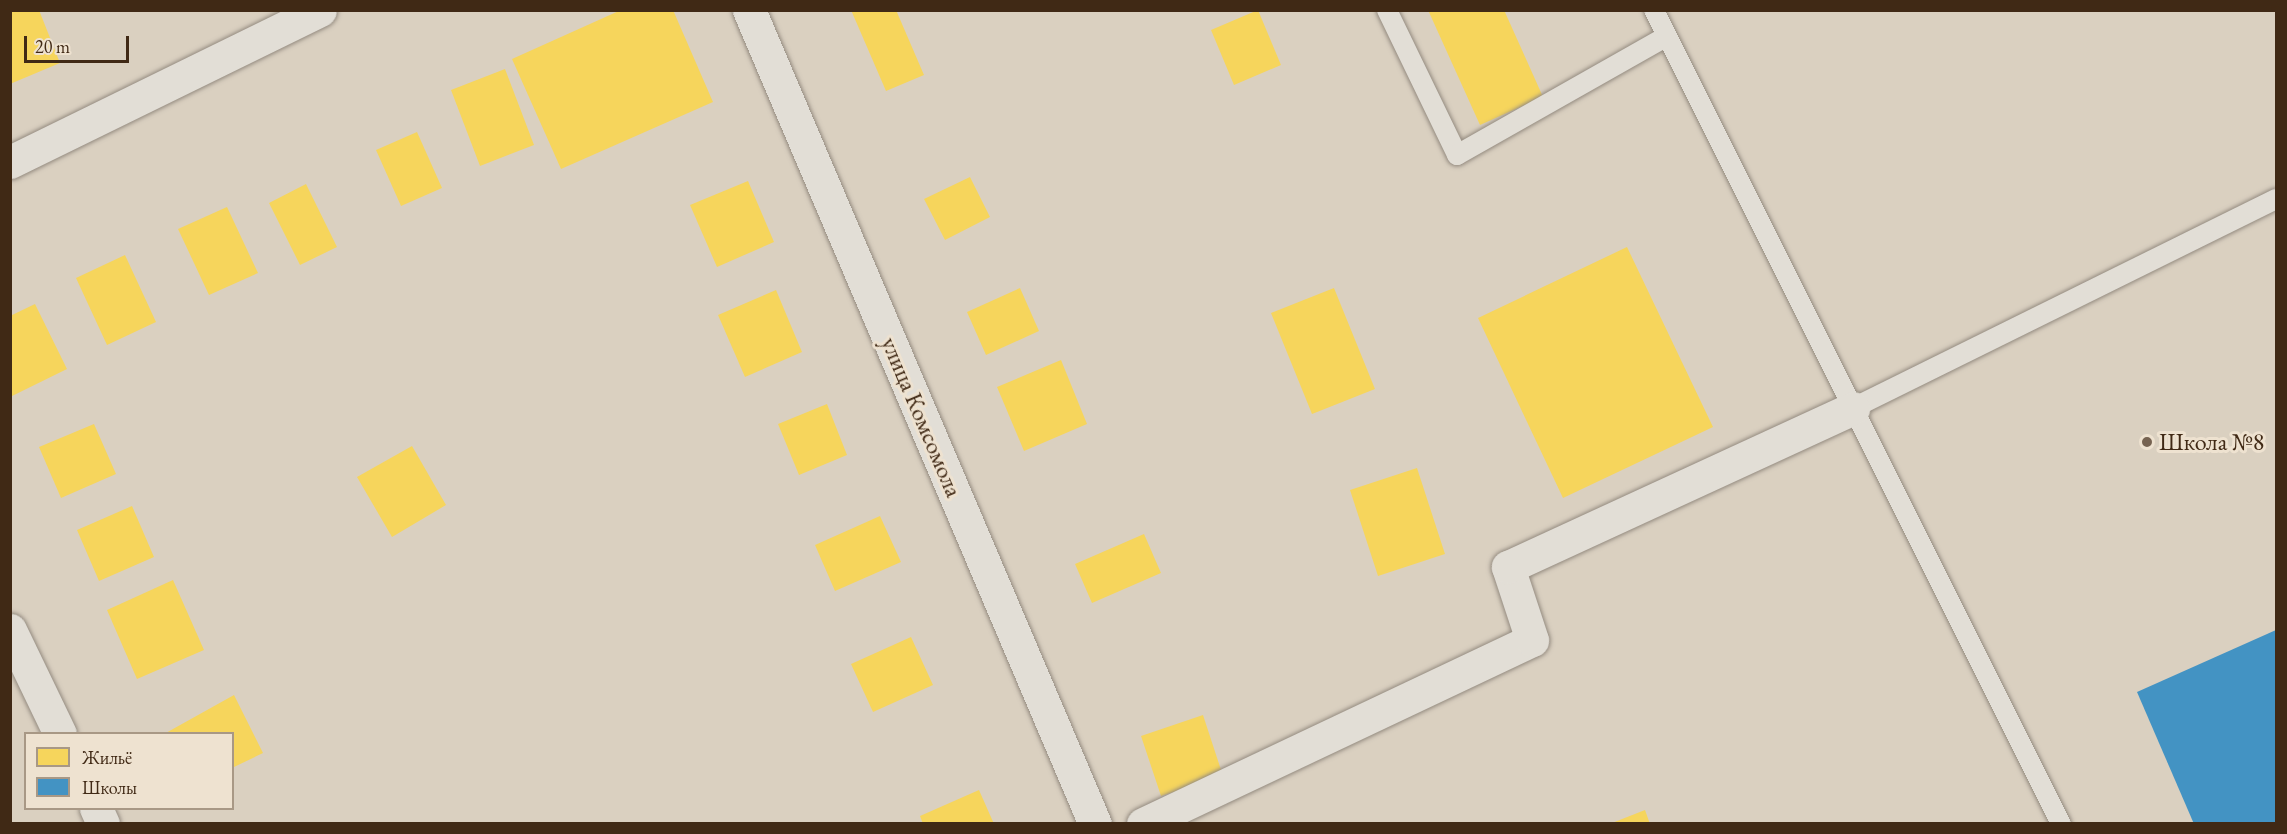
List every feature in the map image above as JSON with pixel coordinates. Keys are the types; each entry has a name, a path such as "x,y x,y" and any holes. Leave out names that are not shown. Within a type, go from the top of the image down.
{"street":[{"path":"10,162 320,10"},
{"name":"улица Комсомола","path":"749,10 1095,824"},
{"path":"1143,824 1532,640 1508,567 1853,408"},
{"path":"10,630 59,732"},
{"path":"97,810 103,824"}],"lane":[{"path":"1388,10 1457,155 1667,36"},
{"path":"1654,10 2061,824"},
{"path":"1853,408 2277,199"}],"building: Жильё":[{"path":"10,10 39,10 60,63 10,84"},
{"path":"621,10 673,10 713,102 561,169 512,59"},
{"path":"851,10 896,10 924,75 886,91"},
{"path":"1258,10 1281,65 1234,85 1211,30"},
{"path":"1428,10 1504,10 1543,97 1480,125"},
{"path":"505,69 534,145 480,166 451,90"},
{"path":"417,132 442,188 401,206 376,150"},
{"path":"970,177 990,217 945,240 924,199"},
{"path":"748,181 774,242 717,267 690,205"},
{"path":"306,184 337,247 300,265 269,203"},
{"path":"227,207 258,273 209,295 178,229"},
{"path":"1627,247 1713,427 1563,498 1478,318"},
{"path":"125,255 156,322 107,345 76,278"},
{"path":"1020,288 1039,331 986,355 967,312"},
{"path":"1334,288 1375,389 1312,414 1271,313"},
{"path":"776,290 802,352 745,377 718,315"},
{"path":"35,304 67,369 10,397 10,316"},
{"path":"1061,360 1087,424 1024,451 997,387"},
{"path":"827,404 847,455 799,475 778,424"},
{"path":"94,424 116,474 61,498 39,447"},
{"path":"412,446 446,505 392,537 357,477"},
{"path":"1417,468 1445,554 1378,576 1350,490"},
{"path":"132,506 154,557 99,581 77,530"},
{"path":"880,516 901,562 835,591 815,545"},
{"path":"1144,534 1161,573 1092,603 1075,564"},
{"path":"173,580 204,650 137,679 107,610"},
{"path":"911,637 933,685 873,712 851,664"},
{"path":"234,695 263,753 234,767 234,732 168,732"},
{"path":"1203,715 1223,776 1161,796 1141,736"},
{"path":"979,790 994,824 923,824 920,816"},
{"path":"1645,810 1650,824 1612,824 1612,823"}],"building: Школы":[{"path":"2276,630 2276,824 2194,824 2137,692"}],"place":[{"name":"Школа №8","path":"2147,442"}]}
